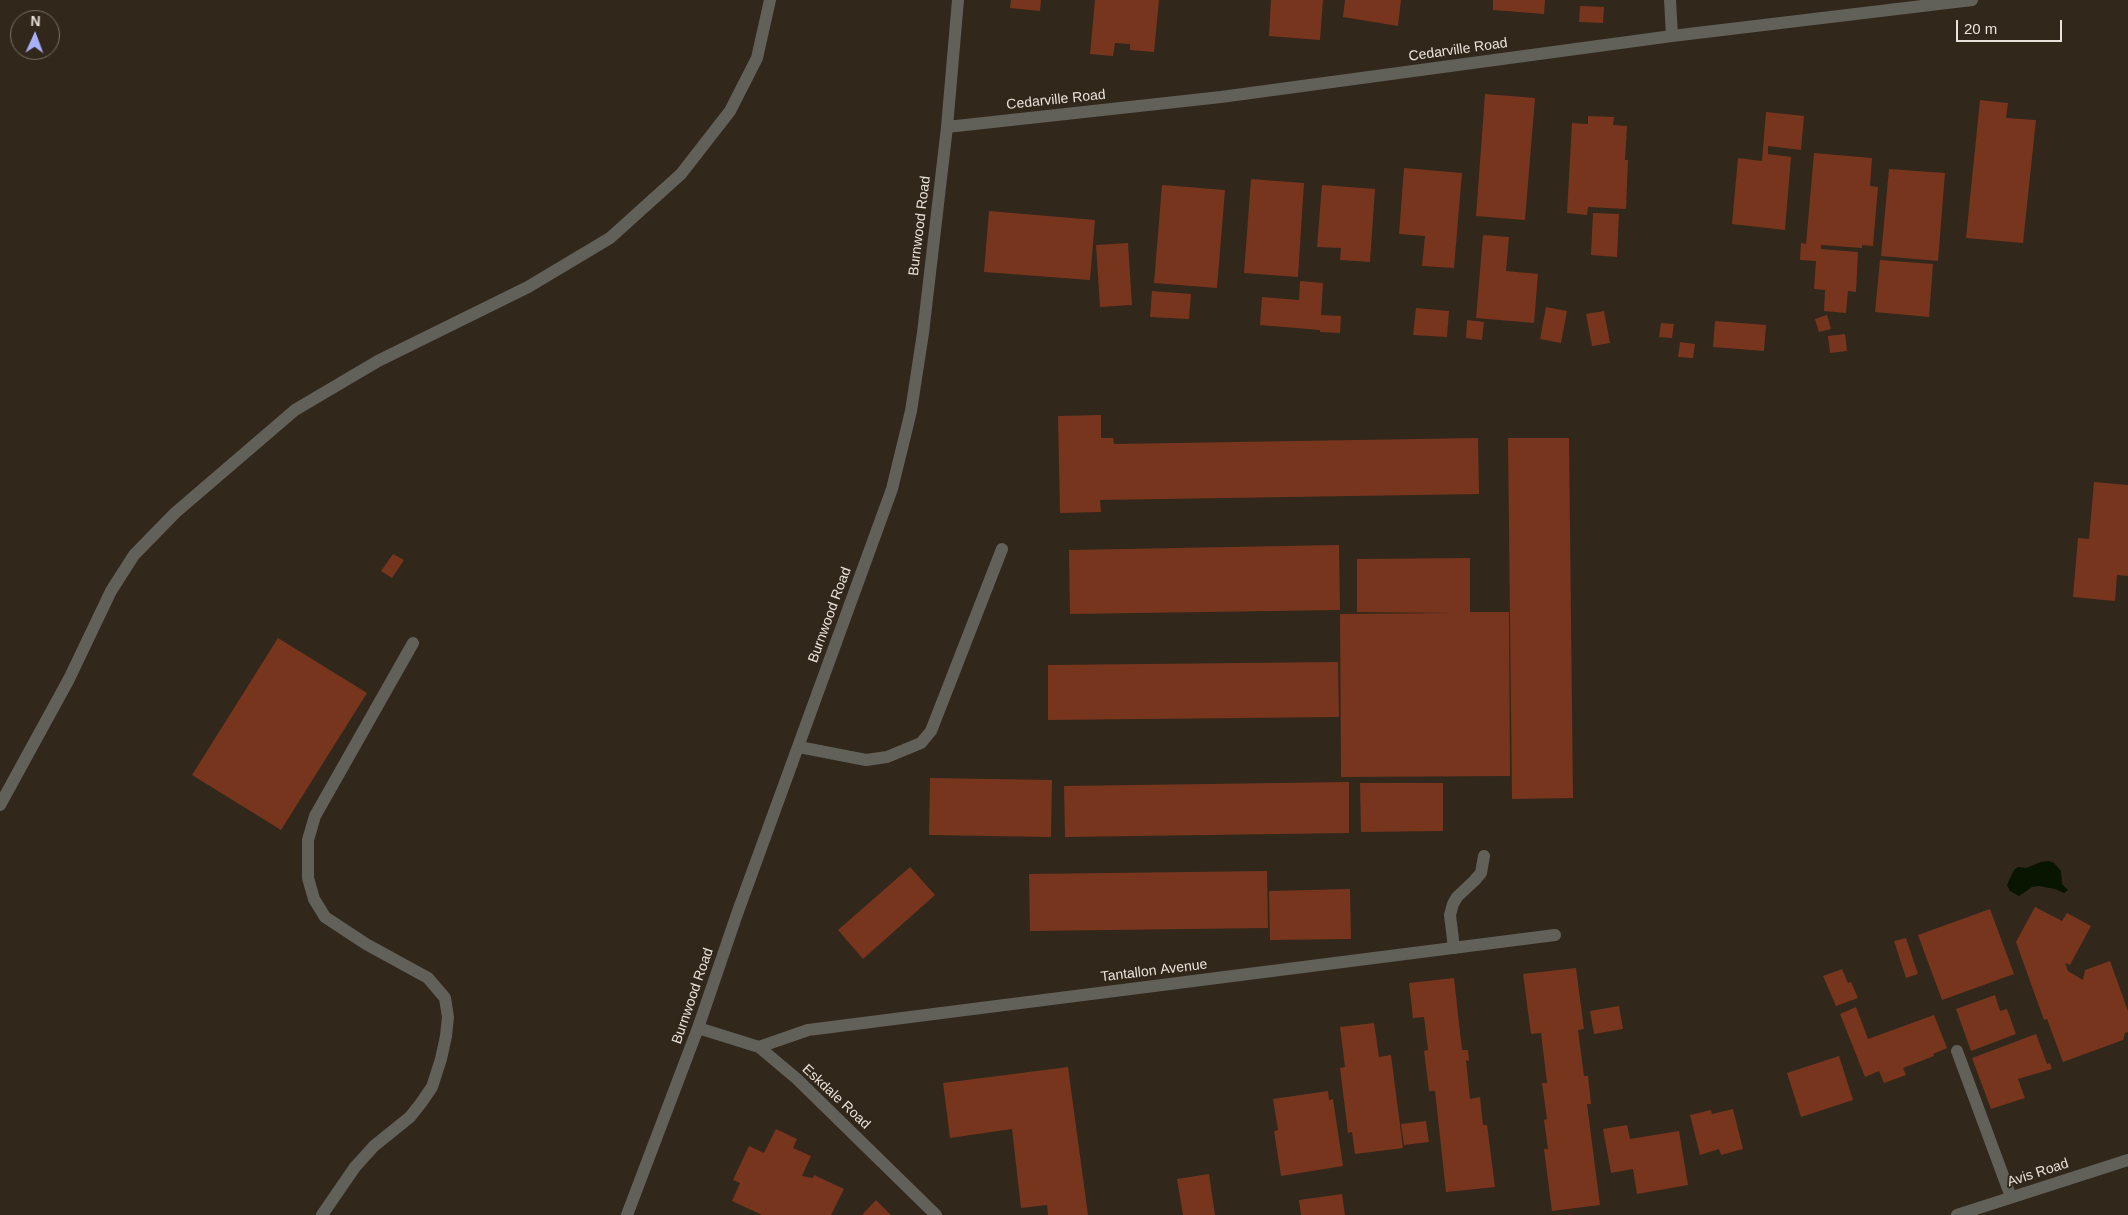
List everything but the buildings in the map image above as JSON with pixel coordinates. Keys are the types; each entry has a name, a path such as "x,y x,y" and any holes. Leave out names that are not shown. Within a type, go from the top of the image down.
{"street":[{"path":"0,805 69,679 111,591 134,555 175,513 295,410 378,361 528,287 610,238 681,174 730,111 757,58 770,0"},
{"name":"Burnwood Road","path":"627,1215 698,1028 737,914 892,489 911,410 924,324 947,127 958,0"},
{"path":"1670,0 1672,36"},
{"name":"Cedarville Road","path":"947,127 1221,97 1672,36 1972,0"},
{"path":"799,747 866,760 887,757 921,743 931,731 1002,549"},
{"path":"322,1215 354,1167 374,1146 410,1116 421,1103 432,1087 446,1036 448,1017 444,998 428,978 366,944 325,916 314,899 308,878 308,840 315,816 413,643"},
{"path":"1454,948 1450,915 1453,904 1457,897 1481,873 1484,856"},
{"name":"Tantallon Avenue","path":"759,1047 808,1030 1555,935"},
{"name":"Eskdale Road","path":"698,1028 759,1047 797,1080 936,1215"},
{"path":"1957,1050 2011,1197"},
{"name":"Avis Road","path":"1957,1215 2128,1160"}],"shaded area":[{"path":"2049,861 2054,863 2061,871 2062,884 2068,890 2064,893 2039,886 2032,887 2019,896 2010,891 2007,885 2014,870 2018,867 2026,868"}]}
